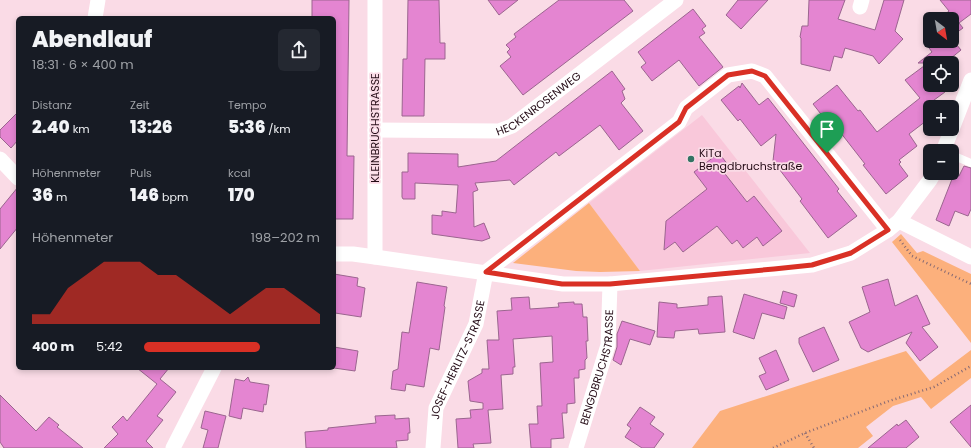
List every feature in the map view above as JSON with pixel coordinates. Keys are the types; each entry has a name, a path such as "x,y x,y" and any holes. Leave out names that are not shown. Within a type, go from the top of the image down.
{"street":[{"path":"95,16 98,0"},
{"name":"KLEINBRUCHSTRASSE","path":"375,0 375,257"},
{"name":"HECKENROSENWEG","path":"375,130 499,131 512,126 676,0"},
{"path":"486,272 679,122 686,108 728,75 752,71 765,76 894,225 971,257"},
{"path":"959,111 971,80"},
{"path":"0,159 16,171"},
{"path":"336,254 353,254 562,284 610,284 812,265 851,253 894,225 930,180"},
{"name":"JOSEF-HERLITZ-STRASSE","path":"434,448 436,408 476,324 486,272"},
{"name":"BENGDBRUCHSTRASSE","path":"576,448 608,345 610,284"},
{"path":"173,448 209,371"}],"lane":[{"path":"959,159 971,163"}],"path":[{"path":"894,225 900,240 912,256 971,284"},
{"path":"773,448 805,433 889,401 934,387 971,366"},
{"path":"805,433 814,448"}],"shaded area":[{"name":"KiTa Bengdbruchstraße","path":"702,115 810,253 640,271 589,203"},
{"path":"589,203 640,271 576,271 513,263"},
{"path":"901,234 917,253 923,251 971,274 971,343 892,242"},
{"path":"971,350 971,378 931,409 921,397 893,406 866,427 873,436 858,448 692,448 720,411 906,351 930,381"}],"building":[{"path":"312,0 349,0 347,156 354,156 353,219 336,219 336,16 312,16"},
{"path":"408,0 439,0 440,43 445,43 445,59 425,59 424,116 402,116 403,59 407,59"},
{"path":"488,0 518,0 499,15"},
{"path":"559,0 624,0 633,11 523,95 500,66 511,57 507,52 510,49 506,45 516,37 514,34"},
{"path":"738,0 768,0 741,29 726,15"},
{"path":"809,0 845,0 838,19 875,30 884,0 904,0 895,31 903,39 879,64 873,56 845,48 842,58 834,56 830,71 801,64 800,37 802,26 808,26"},
{"path":"940,0 971,0 971,14 959,23 959,12 948,12 949,11"},
{"path":"693,9 706,26 702,29 705,33 699,37 723,67 699,86 679,60 652,81 641,67 646,63 638,52"},
{"path":"959,23 963,28 959,31"},
{"path":"929,48 959,48 961,50 954,56 927,56 932,52"},
{"path":"923,67 923,92 945,92 934,100 923,100 923,123 909,134 917,146 899,160 901,162 899,164 908,176 886,194 837,128 835,129 829,122 828,123 813,104 837,85 858,111 860,110 877,132 920,98 905,80"},
{"path":"612,71 625,89 622,91 625,99 621,103 643,131 619,150 600,125 559,156 556,152 514,185 510,180 475,183 478,190 473,192 474,227 484,223 490,238 482,241 432,234 432,215 442,216 442,211 456,213 458,185 415,183 415,199 403,199 402,172 408,172 408,153 458,154 458,167 496,161"},
{"path":"742,83 759,105 768,98 839,189 837,191 857,216 828,238 800,201 802,199 773,161 776,134 761,146 740,119 738,121 721,100 739,86 740,88"},
{"path":"16,114 16,142 11,148 0,137 0,130"},
{"path":"719,153 728,165 722,170 747,202 754,196 782,231 763,246 757,237 743,248 737,240 732,244 717,226 683,252 675,242 664,250 666,221 707,189 694,172"},
{"path":"964,166 971,168 971,209 968,216 955,211 949,226 936,220 952,180 959,180 959,176"},
{"path":"16,189 16,229 0,249 0,209"},
{"path":"336,274 358,278 357,286 365,288 361,317 336,313"},
{"path":"888,279 895,306 917,295 930,324 922,327 938,347 920,361 906,343 912,332 868,352 861,348 849,322 870,312 862,287"},
{"path":"417,282 447,287 439,350 430,348 424,387 406,384 405,391 391,389 393,371 398,369 402,332 409,333"},
{"path":"783,291 797,295 794,307 780,303"},
{"path":"744,294 787,307 784,319 762,313 754,339 733,332"},
{"path":"722,296 725,332 699,334 698,329 675,331 674,338 657,337 659,302 677,304 677,308 708,305 708,297"},
{"path":"529,297 530,309 559,307 558,303 574,302 574,304 582,304 583,317 587,317 588,341 586,341 587,358 585,360 585,369 579,370 579,378 574,378 575,403 567,404 567,413 562,413 564,438 551,439 551,448 531,448 529,424 538,424 537,406 542,406 540,363 553,362 552,336 513,339 515,367 513,367 513,374 501,375 503,409 488,410 491,443 473,444 474,448 458,448 456,419 471,418 470,410 483,409 483,403 470,401 468,381 482,373 482,369 489,369 487,340 499,340 497,311 512,310 511,298"},
{"path":"622,321 655,331 650,345 630,339 621,365 613,360 617,347 617,334"},
{"path":"824,327 839,360 813,372 799,343 799,338"},
{"path":"336,347 358,351 355,371 336,368"},
{"path":"776,350 789,380 766,390 759,376 766,373 759,358"},
{"path":"140,370 167,370 160,379 176,392 157,416 163,420 146,441 153,448 104,448 118,434 112,427 123,416 127,421 157,384"},
{"path":"248,377 250,382 269,385 266,405 264,404 263,412 243,408 241,419 229,416 235,379 244,381"},
{"path":"0,395 36,431 49,417 59,425 57,427 83,448 4,448 0,442"},
{"path":"971,405 971,447 950,422"},
{"path":"640,407 655,417 650,424 664,434 654,448 642,448 625,437 631,428 627,425"},
{"path":"205,411 226,416 218,448 203,448 208,430 201,428"},
{"path":"395,415 395,419 409,418 410,433 408,433 408,440 396,441 397,448 306,448 305,432 376,423 375,416"},
{"path":"906,420 919,437 906,448 868,448 897,424 898,426"}],"place":[{"name":"KiTa Bengdbruchstraße","path":"691,159"}],"route":[{"path":"752,71 765,76 827,153 888,230 851,253 812,265 610,284 562,284 486,272 679,122 686,108 728,75 752,71"}]}
